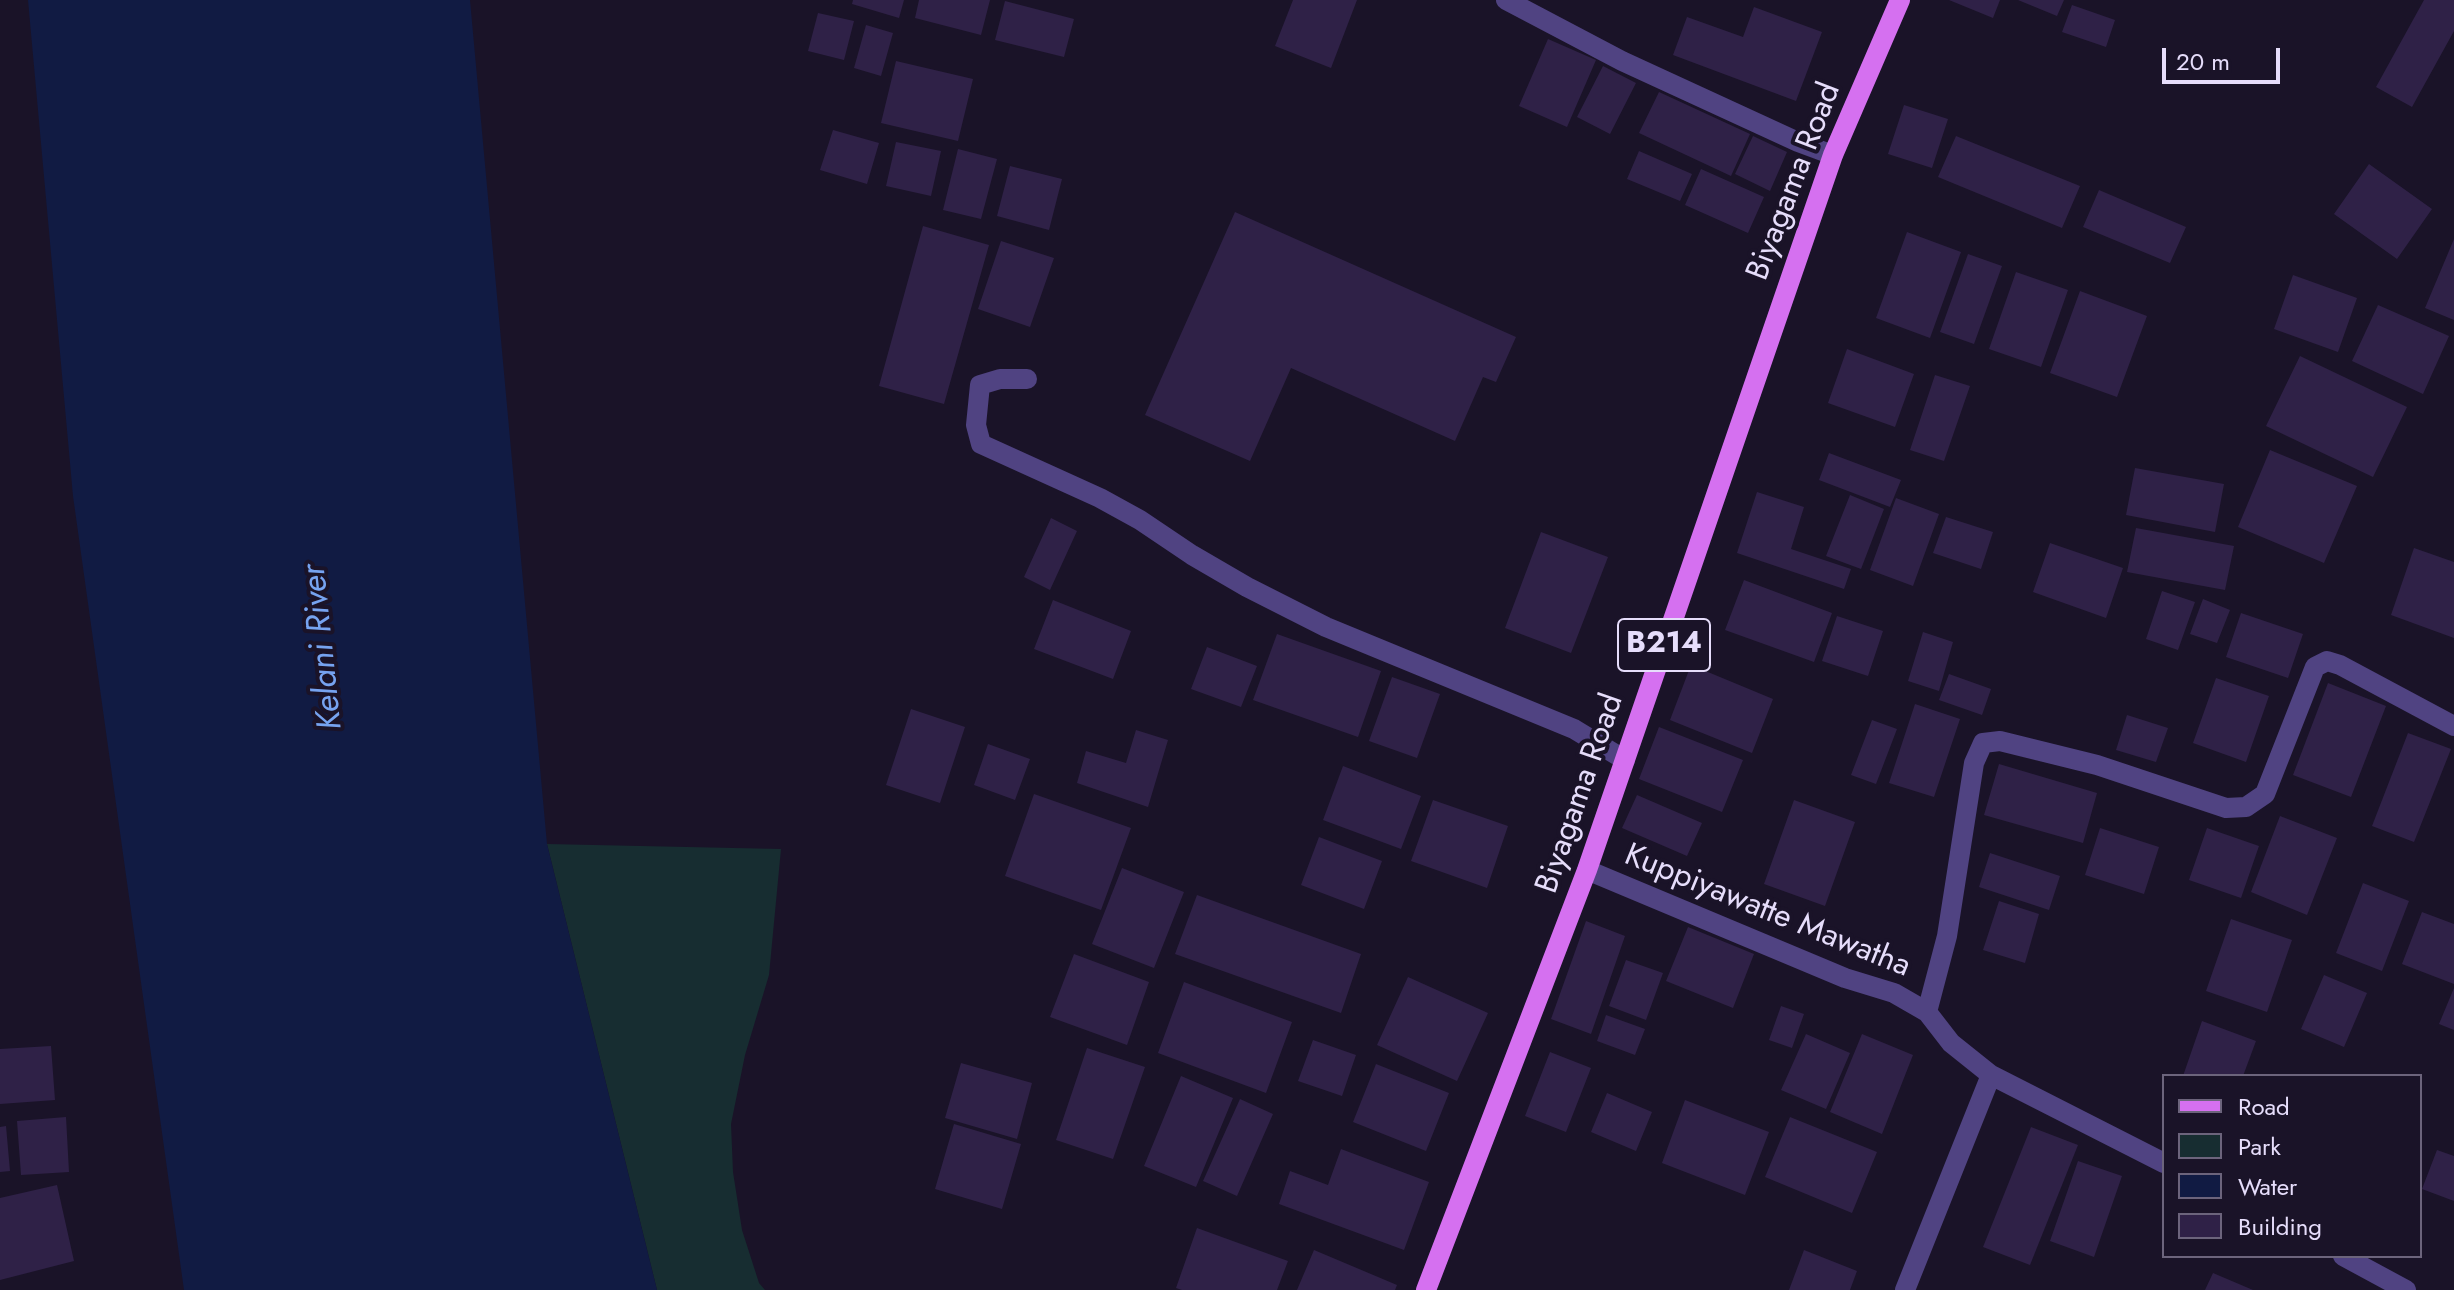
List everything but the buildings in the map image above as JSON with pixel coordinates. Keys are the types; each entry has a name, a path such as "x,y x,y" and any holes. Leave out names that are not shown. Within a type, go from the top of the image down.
{"main road":[{"name":"Biyagama Road","path":"1426,1290 1587,870 1833,155 1900,0"}],"street":[{"path":"1506,0 1622,61 1833,155"},
{"path":"1027,379 1000,379 980,385 976,425 981,444 1100,498 1247,587 1326,627 1574,729 1625,760"},
{"path":"1927,1012 1947,936 1974,763 1983,743 2000,741 2097,765 2226,808 2236,808 2246,807 2265,794 2315,667 2327,661 2454,726"},
{"name":"Kuppiyawatte Mawatha","path":"1587,870 1845,978 1894,993 1927,1012 1951,1043 1991,1075 2162,1162"},
{"path":"1905,1290 1991,1075"},
{"path":"2347,1258 2406,1290"}],"green space":[{"path":"547,844 781,849 769,975 745,1055 731,1124 733,1172 742,1230 759,1283 765,1290 657,1290"}],"water":[{"name":"Kelani River","path":"28,0 470,0 547,844 657,1290 184,1290 73,496"}]}
